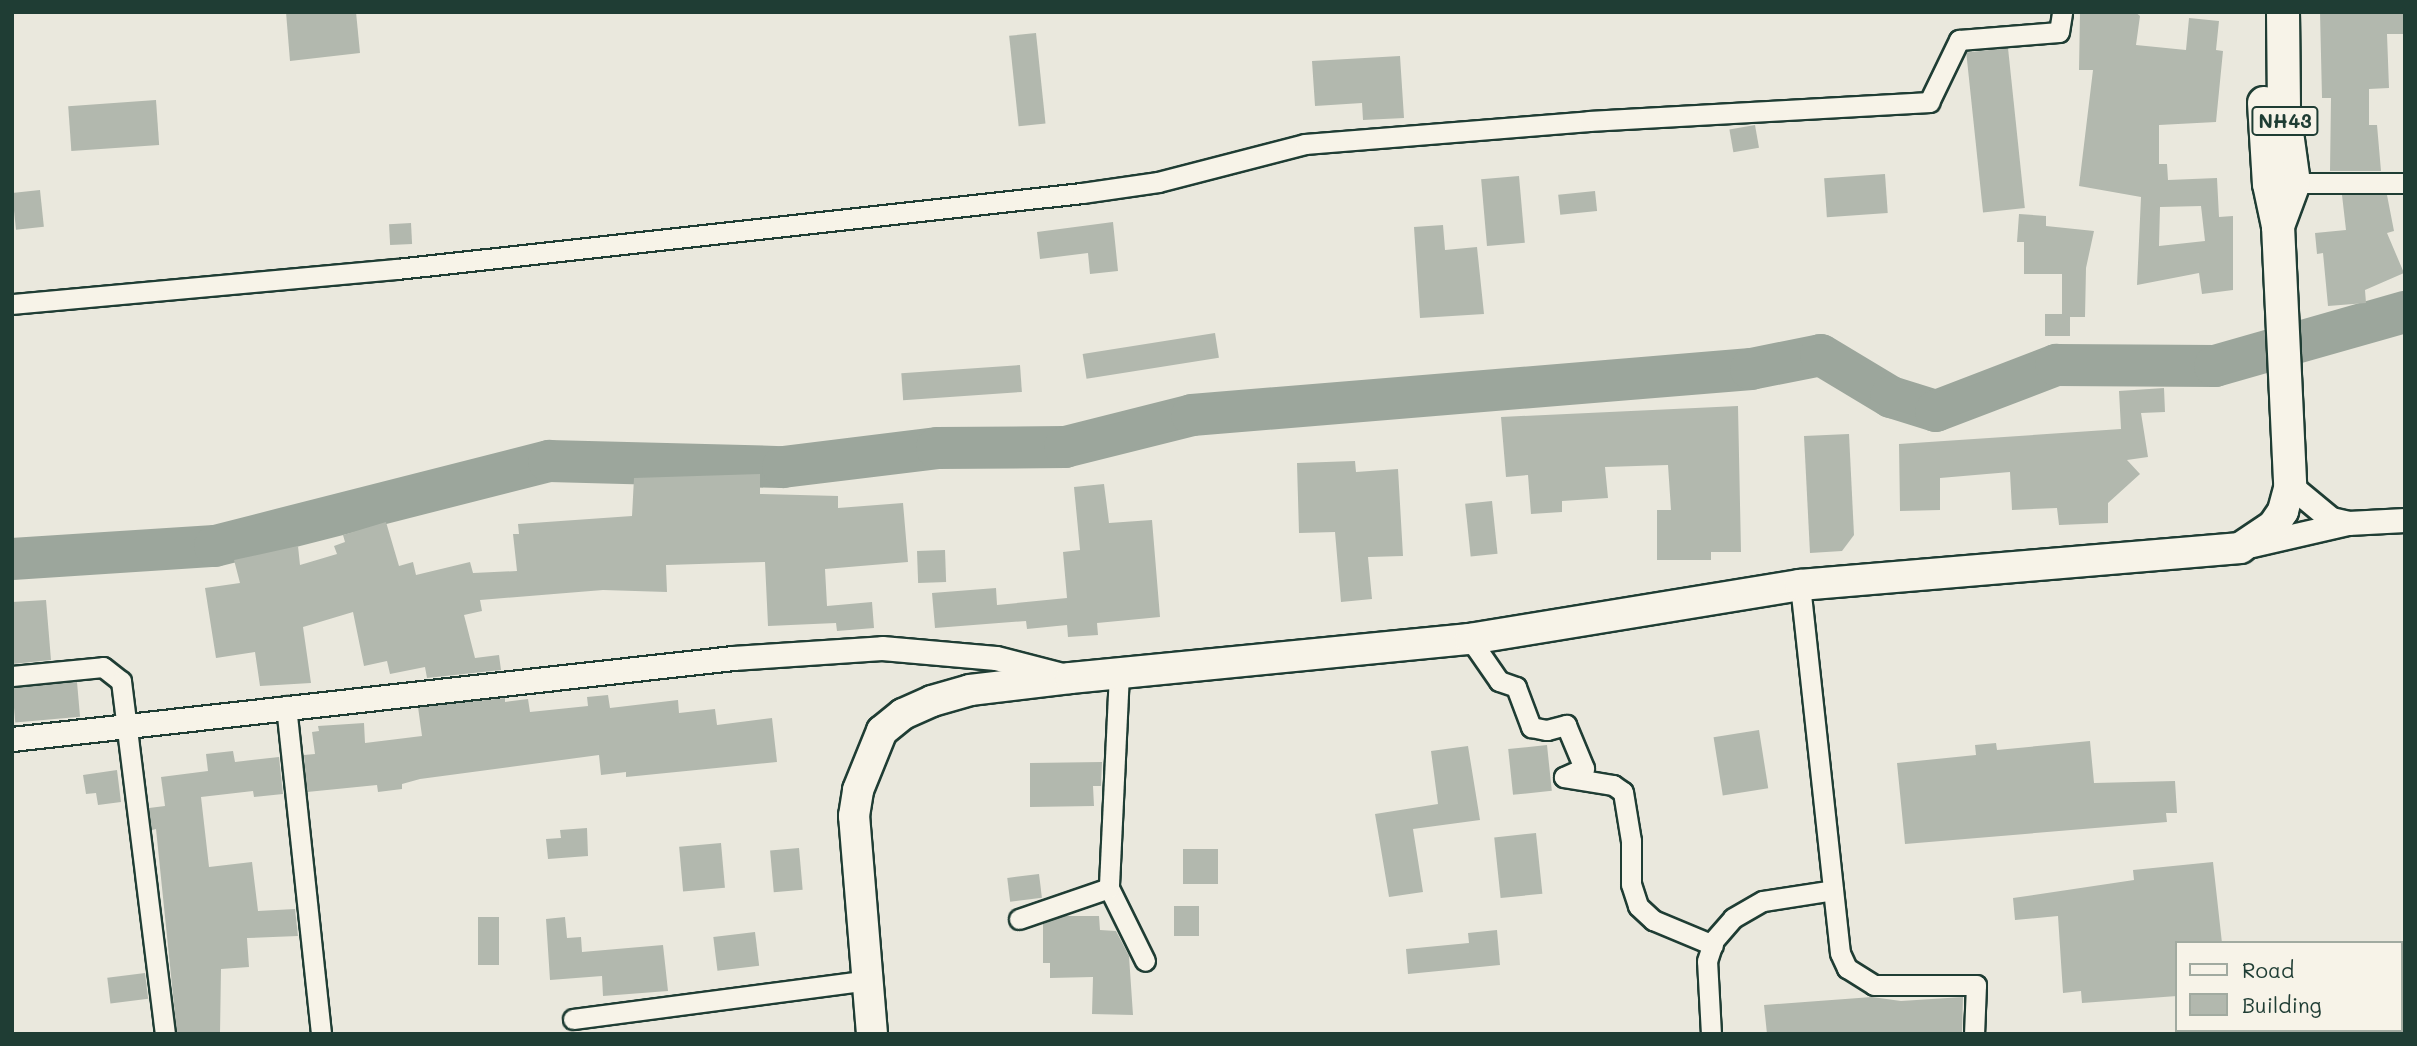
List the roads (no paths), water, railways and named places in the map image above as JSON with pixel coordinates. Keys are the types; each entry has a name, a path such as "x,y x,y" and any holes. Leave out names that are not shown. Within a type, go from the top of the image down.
{"highway":[{"name":"NH43","path":"2261,12 2269,184 2278,226 2287,371 2290,485"},
{"name":"NH43","path":"2278,226 2294,183 2284,111 2283,12"}],"main road":[{"path":"872,1034 870,980 854,816 867,760 882,731 903,714 970,690 1470,639 1800,585 2240,548 2273,526 2283,511 2290,485"}],"street":[{"path":"12,304 397,269 1082,193 1180,177 1305,144 1615,119 1929,102 1959,40 2059,32 2062,12"},
{"path":"2294,183 2405,183"},
{"path":"2290,485 2319,511 2348,523"},
{"path":"2240,548 2348,523 2405,520"},
{"path":"1800,585 1840,953 1847,968 1874,985 1976,985 1974,1034"},
{"path":"1470,639 1499,681 1516,687 1531,727 1547,730 1566,725 1584,768 1564,777 1613,785 1623,792 1630,829 1631,884 1638,906 1653,920 1713,945"},
{"path":"12,739 129,729 286,706 733,658 882,649 996,657 1070,678"},
{"path":"12,676 111,669 121,681 165,1034"},
{"path":"1119,673 1109,888 1144,961"},
{"path":"286,706 321,1034"},
{"path":"1019,919 1109,888"},
{"path":"1711,1034 1707,961 1713,945 1733,918 1753,905 1833,890"},
{"path":"573,1019 870,980"}],"waterway":[{"path":"12,559 215,546 549,461 783,467 937,448 1065,447 1192,415 1751,369 1821,355 1891,397 1936,411 2056,365 2215,366 2405,312"}]}
